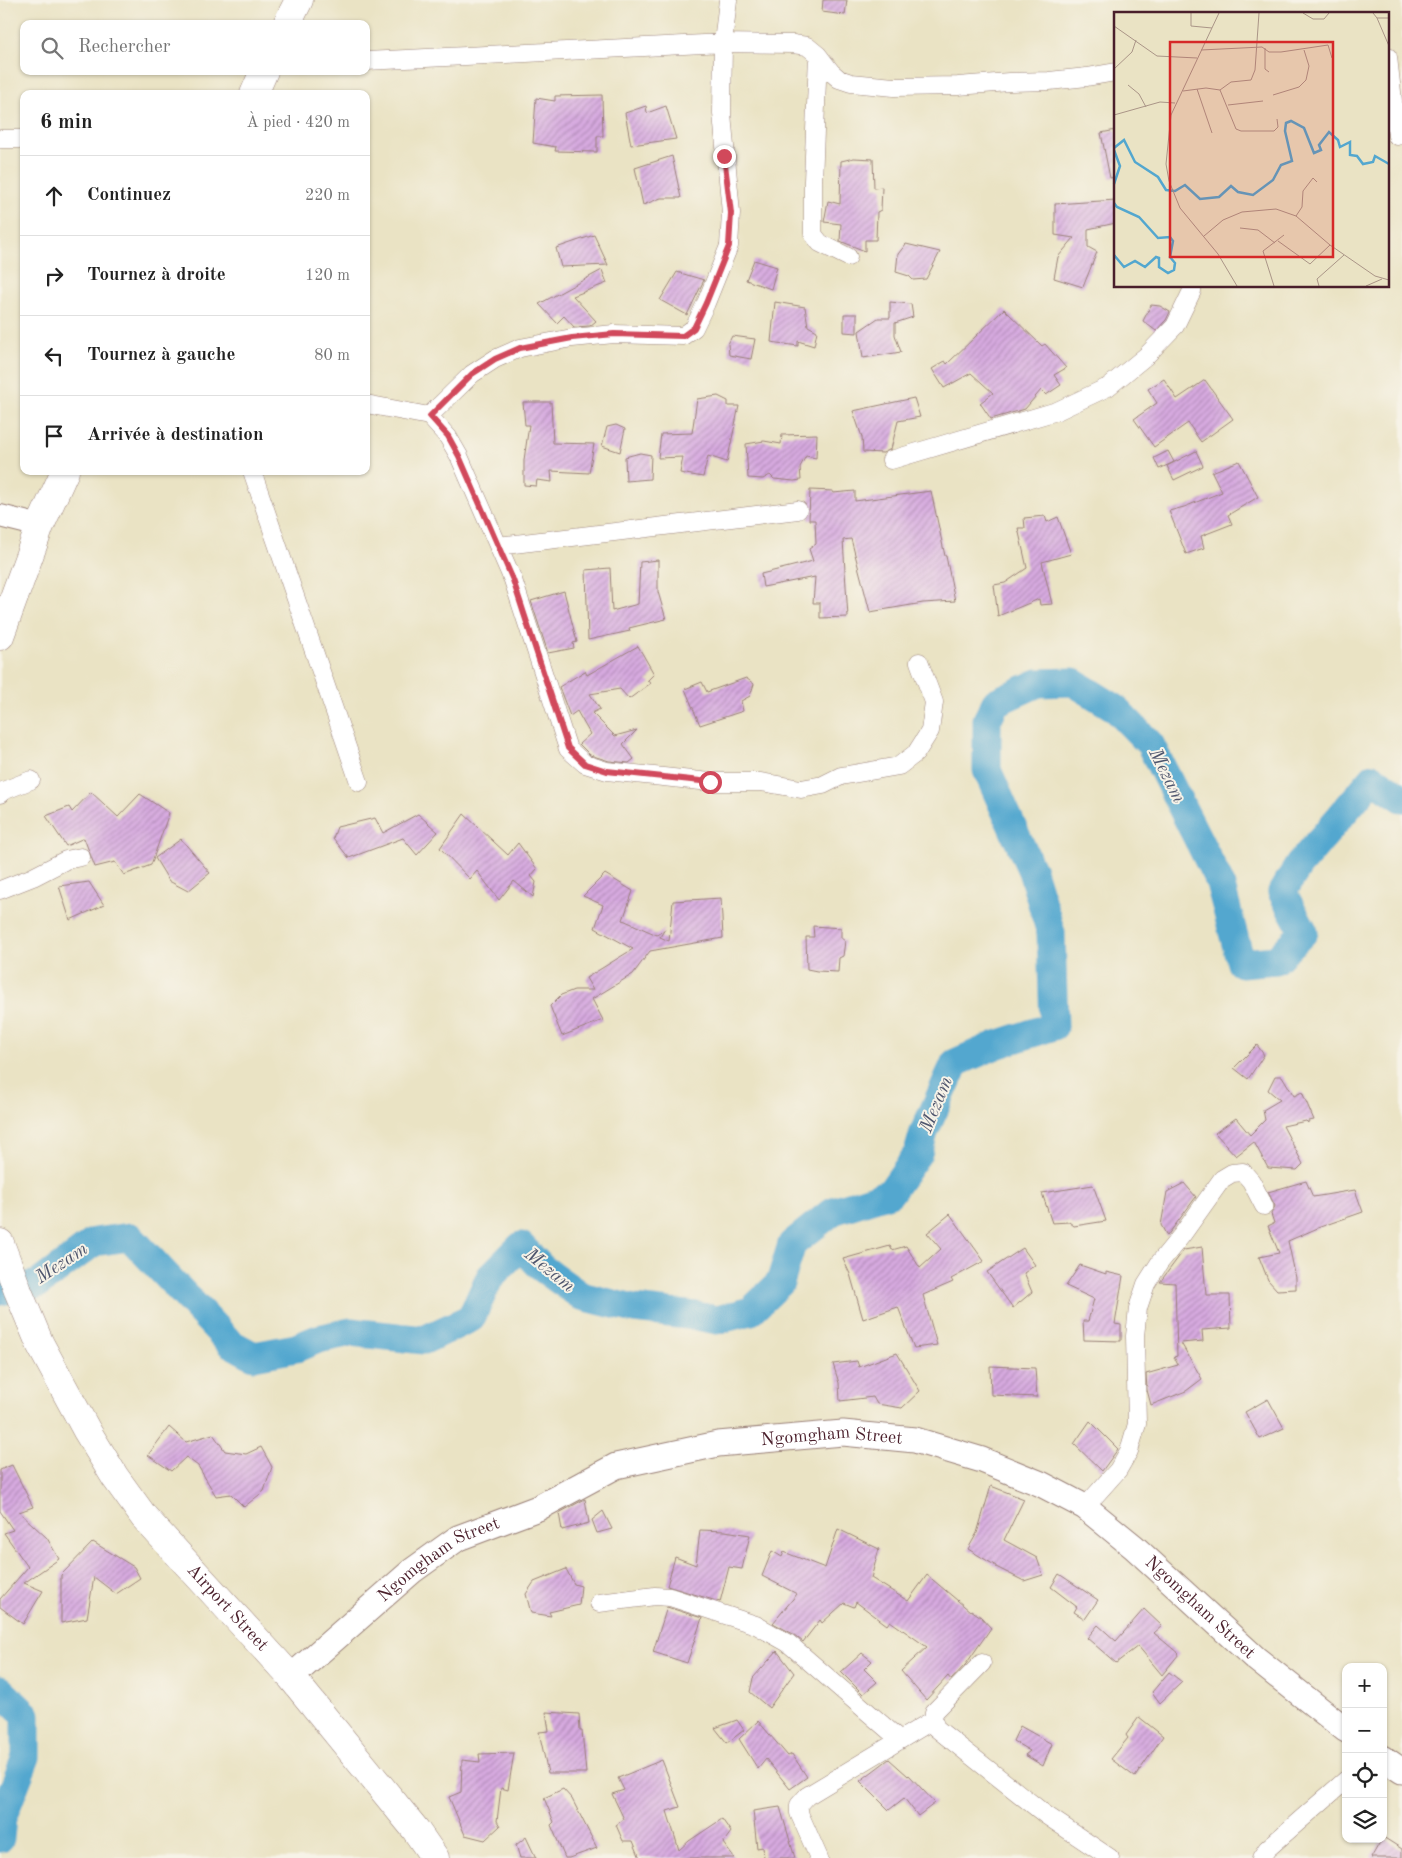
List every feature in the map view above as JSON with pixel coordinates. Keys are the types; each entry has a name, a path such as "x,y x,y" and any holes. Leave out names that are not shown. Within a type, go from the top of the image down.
{"highway":[{"path":"289,20 299,0"},
{"path":"256,90 262,75"},
{"path":"0,636 40,526 63,475"},
{"name":"Airport Street","path":"0,1243 40,1344 92,1439 144,1517 291,1677 415,1829 435,1858"}],"main road":[{"name":"Ngomgham Street","path":"291,1677 412,1571 458,1538 538,1508 616,1466 718,1444 842,1433 915,1440 982,1460 1041,1484 1085,1507 1134,1547 1255,1658 1342,1727"},
{"path":"1387,1761 1402,1771"}],"street":[{"path":"430,416 472,374 495,359 520,348 572,338 614,334 683,336 694,328 729,246 731,213 722,113 723,43 728,0"},
{"path":"370,61 723,43 793,44 807,46 839,78 851,83 894,88 1049,81 1087,78 1114,72"},
{"path":"818,55 813,234 820,243 848,257"},
{"path":"1390,74 1397,136"},
{"path":"0,139 20,139"},
{"path":"891,460 1057,410 1108,387 1146,356 1175,326 1192,288"},
{"path":"370,405 430,416 448,436 459,456 513,580 568,748 585,764 607,771 710,782 761,782 801,789 823,785 841,776 899,766 916,753 930,732 934,702 919,662"},
{"path":"253,475 359,782"},
{"path":"498,546 798,510"},
{"path":"0,516 40,526"},
{"path":"0,794 30,780"},
{"path":"0,890 33,877 66,860 81,856"},
{"path":"1085,1507 1118,1470 1129,1451 1137,1424 1135,1336 1138,1308 1146,1284 1160,1262 1222,1179 1232,1173 1242,1172 1251,1181 1264,1206"},
{"path":"599,1603 655,1596 670,1597 756,1624 788,1643 900,1740"},
{"path":"982,1663 934,1712 933,1720 936,1728 1046,1815 1110,1858"},
{"path":"819,1858 799,1813 799,1805 807,1796 933,1720"},
{"path":"1261,1858 1267,1849 1342,1783"}],"building":[{"path":"823,0 847,0 845,15 822,12"},
{"path":"602,95 603,136 597,136 597,152 555,151 556,147 533,143 536,98 555,101 555,96"},
{"path":"646,106 647,113 666,106 676,139 631,145 625,113"},
{"path":"1114,130 1114,177 1110,178 1101,133"},
{"path":"672,156 681,198 661,198 643,205 635,168"},
{"path":"854,158 873,159 874,188 882,187 881,210 877,212 876,240 865,240 865,251 840,241 841,224 824,222 828,201 840,204 841,161"},
{"path":"1114,200 1114,223 1088,229 1088,247 1097,252 1083,287 1054,278 1058,257 1074,238 1055,235 1055,204"},
{"path":"594,235 608,265 561,267 556,248"},
{"path":"906,244 940,252 926,279 913,280 909,276 896,272 898,254"},
{"path":"754,260 777,267 771,289 746,280"},
{"path":"602,270 607,283 573,296 596,321 590,326 574,327 564,316 557,323 539,304"},
{"path":"677,272 704,280 687,315 660,300"},
{"path":"775,302 805,307 808,326 817,331 814,346 798,341 798,346 771,342"},
{"path":"890,302 911,304 913,317 895,323 895,335 901,352 863,358 859,331 878,318 890,318"},
{"path":"1151,305 1160,306 1170,312 1166,320 1156,331 1143,321"},
{"path":"1004,309 1042,346 1045,344 1066,368 1054,375 1061,385 1046,395 1041,390 1025,409 991,419 980,403 993,393 971,373 944,388 932,369 945,361 947,364"},
{"path":"844,314 857,314 857,333 844,332"},
{"path":"732,336 755,339 751,359 729,355 728,344"},
{"path":"1164,379 1177,399 1205,380 1233,419 1201,442 1188,423 1154,447 1134,419 1157,403 1148,389"},
{"path":"718,396 728,401 728,406 739,406 727,462 708,456 703,477 680,473 683,457 658,458 661,434 692,433 697,399"},
{"path":"914,398 920,417 898,421 891,449 883,453 863,452 862,437 853,411"},
{"path":"523,402 551,402 553,443 594,444 589,473 551,471 552,482 537,480 536,486 524,485 524,460 529,425 525,425"},
{"path":"616,425 625,429 620,452 602,446 607,427"},
{"path":"817,434 816,458 806,456 800,467 801,480 774,479 770,475 763,479 748,478 746,444 764,441 781,444 782,435"},
{"path":"1168,451 1174,462 1159,469 1154,458"},
{"path":"1196,451 1203,466 1174,480 1167,466"},
{"path":"640,453 651,455 650,479 626,481 625,457"},
{"path":"1239,461 1258,497 1228,515 1232,524 1201,536 1204,548 1186,554 1169,511 1222,492 1212,472"},
{"path":"810,490 833,491 833,493 855,491 855,501 931,491 955,601 923,603 870,612 851,539 843,540 848,617 820,618 820,603 813,603 815,577 763,587 761,574 813,561 809,549 816,544 815,520 809,520"},
{"path":"1045,516 1047,522 1058,517 1071,554 1042,562 1052,604 1040,605 1039,599 998,616 994,585 1005,583 1027,568 1018,528 1025,528 1024,518"},
{"path":"658,560 658,592 666,619 629,628 630,631 588,640 586,570 610,568 612,611 638,604 640,562"},
{"path":"564,591 577,642 573,643 574,648 548,653 531,601"},
{"path":"638,646 654,674 647,681 651,683 629,699 620,689 590,694 600,709 592,713 615,736 637,730 623,744 634,759 629,763 609,761 590,755 579,744 590,734 577,711 570,716 559,687 585,671 587,675"},
{"path":"746,678 754,684 750,696 741,701 743,711 700,725 685,689 702,682 707,692"},
{"path":"91,792 118,817 140,794 169,813 151,865 124,875 115,862 95,867 84,838 66,846 46,816 69,807 72,812"},
{"path":"418,814 438,832 417,855 403,838 349,858 333,838 337,827 375,818 383,833"},
{"path":"464,814 508,855 518,843 537,869 531,876 536,882 533,897 514,881 499,900 477,871 470,879 440,848"},
{"path":"181,839 210,873 188,891 169,881 155,858"},
{"path":"605,874 633,891 623,920 657,935 665,929 660,937 669,941 673,901 721,898 723,938 650,951 633,974 592,999 603,1020 562,1036 550,1006 561,995 574,990 593,990 586,978 633,949 595,928 603,905 583,896"},
{"path":"89,882 104,905 70,920 59,886"},
{"path":"813,926 841,928 841,938 845,941 843,956 839,958 838,972 807,969 806,937 814,937"},
{"path":"1257,1045 1264,1055 1248,1079 1234,1068"},
{"path":"1275,1076 1282,1076 1294,1096 1302,1092 1314,1120 1308,1121 1308,1123 1306,1121 1283,1126 1303,1164 1297,1170 1268,1168 1254,1142 1236,1156 1215,1133 1236,1118 1250,1135 1265,1120 1263,1110 1280,1100 1268,1090"},
{"path":"1306,1181 1313,1197 1355,1190 1363,1212 1320,1227 1288,1241 1296,1278 1296,1289 1277,1290 1268,1280 1259,1257 1279,1253 1268,1226 1274,1223 1271,1214 1275,1206 1268,1192"},
{"path":"1184,1183 1196,1197 1167,1236 1161,1225 1167,1192"},
{"path":"1093,1185 1106,1221 1074,1226 1069,1222 1052,1223 1042,1193"},
{"path":"950,1214 984,1261 951,1279 953,1282 923,1295 937,1345 914,1348 898,1307 863,1319 850,1274 843,1259 890,1246 892,1250 906,1246 920,1268 941,1249 927,1233"},
{"path":"1202,1247 1206,1295 1230,1295 1231,1328 1202,1330 1203,1341 1181,1343 1202,1379 1186,1391 1151,1405 1147,1390 1146,1374 1178,1365 1174,1357 1177,1356 1175,1283 1160,1282 1184,1250"},
{"path":"1023,1248 1035,1265 1024,1273 1032,1292 1013,1308 987,1272"},
{"path":"1080,1265 1106,1274 1106,1272 1123,1276 1115,1324 1121,1325 1121,1341 1084,1340 1083,1321 1088,1321 1094,1299 1066,1286"},
{"path":"897,1353 920,1391 902,1408 877,1404 873,1397 840,1401 839,1383 833,1364 857,1361 859,1367"},
{"path":"990,1366 1035,1368 1037,1397 991,1395"},
{"path":"1268,1399 1284,1428 1260,1439 1245,1412"},
{"path":"1090,1421 1118,1449 1102,1471 1074,1444"},
{"path":"169,1427 186,1442 213,1434 225,1451 246,1454 261,1447 272,1467 264,1491 244,1507 231,1494 216,1496 198,1466 186,1457 171,1471 148,1455"},
{"path":"12,1465 33,1507 19,1512 47,1538 59,1559 24,1583 43,1591 23,1624 0,1607 0,1599 28,1567 4,1533 13,1530 0,1511 0,1470"},
{"path":"991,1486 1024,1499 1004,1540 1037,1558 1043,1575 1024,1581 996,1567 968,1549 977,1533"},
{"path":"585,1499 589,1523 562,1530 559,1513"},
{"path":"603,1511 612,1529 597,1533 592,1520"},
{"path":"838,1529 879,1549 871,1578 908,1601 927,1575 970,1611 981,1617 991,1628 966,1664 951,1680 948,1676 926,1700 901,1671 927,1647 890,1621 887,1625 856,1602 854,1607 844,1603 822,1623 820,1620 803,1642 773,1623 797,1594 762,1576 772,1551 782,1557 784,1552 825,1568"},
{"path":"700,1530 750,1535 742,1569 729,1567 720,1602 667,1586 675,1557 696,1565"},
{"path":"93,1542 134,1567 140,1578 116,1594 94,1577 87,1618 61,1623 61,1575"},
{"path":"566,1569 574,1584 581,1586 579,1605 549,1612 551,1616 531,1613 526,1594 534,1582"},
{"path":"1059,1574 1098,1600 1085,1619 1074,1612 1077,1607 1051,1587"},
{"path":"667,1607 702,1618 687,1663 653,1652"},
{"path":"1144,1609 1162,1626 1154,1633 1179,1654 1162,1675 1138,1646 1116,1663 1087,1638 1098,1625 1116,1641"},
{"path":"777,1651 794,1673 769,1708 750,1692 753,1678"},
{"path":"862,1653 872,1661 864,1669 877,1682 863,1694 841,1672"},
{"path":"1169,1672 1182,1682 1160,1703 1152,1692"},
{"path":"546,1712 579,1714 586,1773 548,1773 539,1732 549,1731"},
{"path":"1139,1717 1163,1736 1135,1777 1111,1759 1128,1738 1126,1735"},
{"path":"737,1720 744,1730 727,1743 715,1728"},
{"path":"758,1721 788,1756 792,1754 807,1777 790,1789 766,1759 758,1769 739,1739"},
{"path":"1020,1726 1052,1744 1043,1766 1025,1755 1030,1751 1013,1741"},
{"path":"514,1753 508,1790 501,1788 497,1821 500,1826 485,1840 465,1835 449,1797 461,1792 462,1760 480,1762 479,1754"},
{"path":"889,1759 909,1775 935,1803 918,1816 904,1798 889,1810 860,1781"},
{"path":"662,1760 680,1807 667,1811 679,1850 722,1819 731,1832 723,1843 734,1858 640,1858 633,1841 623,1841 616,1825 624,1819 612,1794 624,1790 618,1778"},
{"path":"563,1789 572,1799 597,1848 569,1858 565,1858 551,1825 554,1822 544,1798"},
{"path":"780,1807 795,1858 764,1858 763,1847 757,1848 753,1811"},
{"path":"526,1837 536,1858 520,1858 516,1845"},
{"path":"1387,1840 1402,1849 1402,1858 1371,1858 1380,1843 1387,1843"}],"waterway":[{"name":"Mezam","path":"0,1291 38,1284 94,1242 130,1237 230,1343 254,1356 296,1348 318,1339 351,1332 424,1340 471,1318 490,1277 521,1246 542,1268 581,1296 634,1309 717,1320 751,1311 780,1283 792,1244 833,1211 890,1193 918,1153 924,1132 955,1063 996,1045 1054,1026 1051,933 1032,871 987,770 987,720 996,702 1038,683 1073,682 1115,708 1150,744 1220,883 1241,963 1276,960 1304,932 1282,892 1299,865 1373,778 1402,798"},
{"name":"Mezam","path":"0,1690 26,1715 26,1757 2,1818 0,1838"}],"route":[{"path":"710,782 607,771 585,764 568,748 513,580 459,456 448,436 430,416 472,374 495,359 520,348 572,338 614,334 683,336 694,328 729,246 731,213 724,156"}]}
